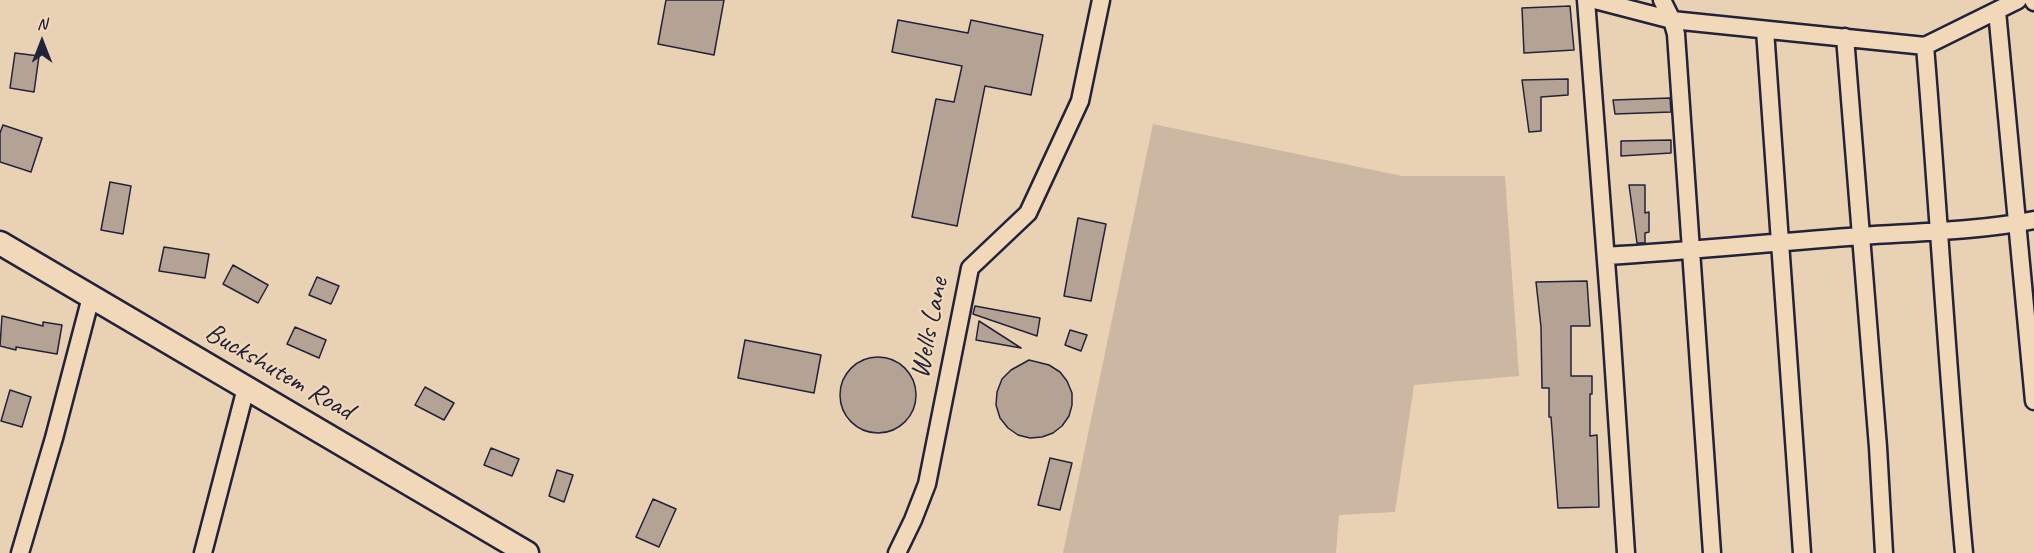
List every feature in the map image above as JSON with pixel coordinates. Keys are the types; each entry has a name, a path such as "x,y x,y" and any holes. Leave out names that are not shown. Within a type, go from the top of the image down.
{"main road":[{"name":"Buckshutem Road","path":"0,243 527,553"}],"street":[{"name":"Wells Lane","path":"897,553 927,484 970,268 1028,213 1080,101 1101,0"},
{"path":"1586,0 1626,553"},
{"path":"1595,0 1672,20 1925,46 2018,0"},
{"path":"1662,0 1676,34 1712,553"},
{"path":"1997,11 2026,222 2034,401"},
{"path":"1765,30 1802,553"},
{"path":"1845,37 1878,447 1884,553"},
{"path":"1925,46 1940,232 1952,429 1964,553"},
{"path":"1606,256 1940,232 2026,222"},
{"path":"20,553 54,438 91,297"},
{"path":"203,553 246,388"}],"shaded area":[{"path":"1153,124 1402,176 1505,176 1519,376 1414,385 1395,512 1339,515 1336,553 1063,553"}],"building":[{"path":"666,0 724,0 714,55 658,44"},
{"path":"1570,6 1574,50 1524,53 1522,8"},
{"path":"898,20 968,33 971,20 1043,35 1031,95 985,86 957,226 912,217 936,99 954,102 962,66 892,52"},
{"path":"15,53 39,56 34,92 10,88"},
{"path":"1568,79 1568,95 1541,97 1541,131 1529,132 1522,80"},
{"path":"1670,98 1671,112 1615,114 1613,100"},
{"path":"3,125 42,138 31,172 0,162 0,133"},
{"path":"1671,140 1671,153 1621,156 1621,141"},
{"path":"110,182 131,186 123,234 101,230"},
{"path":"1629,185 1645,185 1645,213 1649,212 1649,232 1645,233 1645,243 1637,243"},
{"path":"1078,218 1106,224 1091,301 1064,296"},
{"path":"164,247 209,254 205,278 159,271"},
{"path":"233,265 268,285 258,303 223,284"},
{"path":"317,277 339,286 331,304 309,295"},
{"path":"1587,281 1590,326 1571,326 1571,376 1592,376 1590,436 1597,435 1599,507 1558,508 1551,417 1549,417 1549,388 1542,388 1541,327 1536,282"},
{"path":"975,306 1040,318 1037,336 973,314"},
{"path":"2,316 43,326 43,322 62,325 57,354 0,346"},
{"path":"979,321 1021,348 976,340"},
{"path":"295,327 326,340 319,358 287,344"},
{"path":"1070,330 1087,335 1081,351 1065,345"},
{"path":"745,340 821,355 814,393 738,378"},
{"path":"878,357 893,360 905,368 913,380 916,395 913,410 905,422 893,430 878,433 863,430 851,422 843,410 840,395 843,380 851,368 863,360"},
{"path":"1029,360 1049,365 1060,372 1072,393 1069,416 1053,433 1042,437 1030,438 1018,435 1000,418 996,405 997,392 1002,379 1011,370"},
{"path":"425,387 454,403 444,420 415,405"},
{"path":"10,390 31,397 22,427 1,421"},
{"path":"491,448 519,459 512,476 484,465"},
{"path":"1050,458 1072,463 1060,510 1038,505"},
{"path":"557,470 573,475 564,502 549,496"},
{"path":"653,499 676,509 659,547 636,537"}]}
